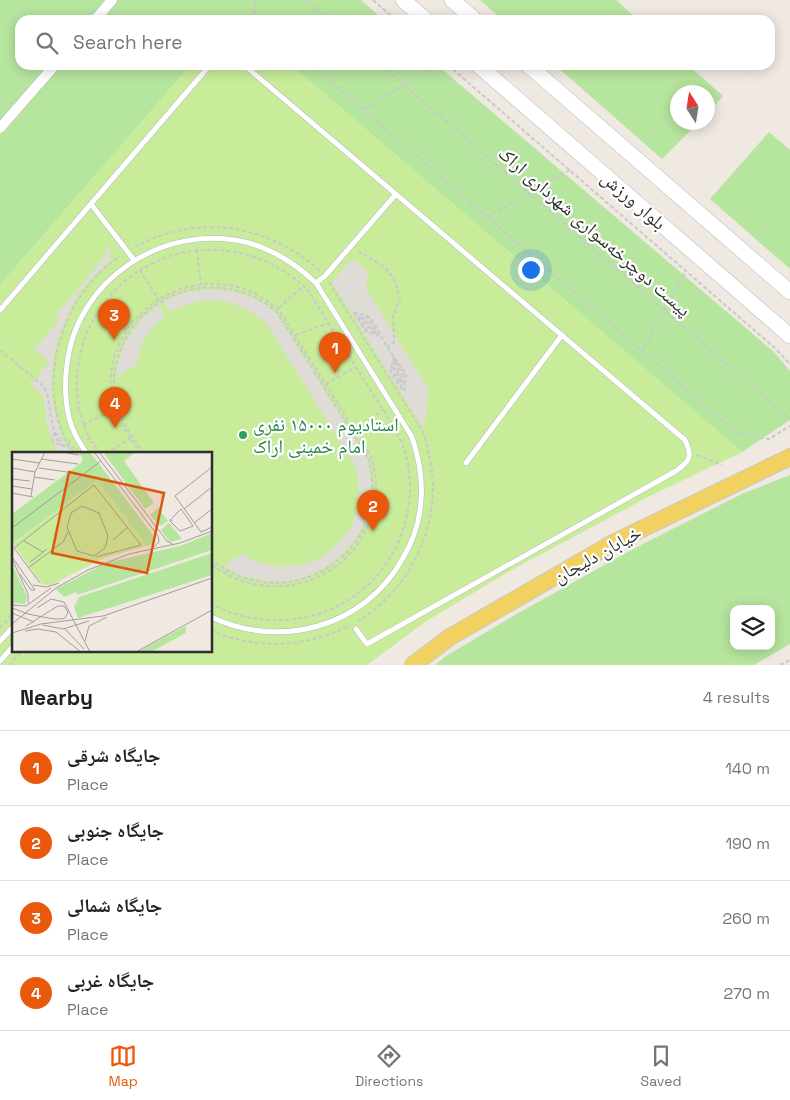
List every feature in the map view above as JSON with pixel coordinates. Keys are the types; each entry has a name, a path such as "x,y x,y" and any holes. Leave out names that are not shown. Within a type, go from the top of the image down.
{"main road":[{"path":"403,0 420,15"},
{"path":"452,0 470,15"},
{"name":"بلوار ورزش","path":"484,70 790,336"},
{"name":"بلوار ورزش","path":"534,70 789,291"},
{"name":"خیابان دلیجان","path":"413,665 450,637 613,543 790,457"}],"street":[{"path":"99,15 112,0"},
{"path":"0,128 51,70"}],"lane":[{"path":"0,310 206,70"},
{"path":"250,70 685,440 690,452 686,464 676,471 367,644 356,629"},
{"path":"316,283 325,276 396,194"},
{"path":"91,204 134,260"},
{"path":"85,452 74,434 67,404 65,381 67,358 76,329 87,307 99,290 134,260 164,246 196,239 229,239 246,242 276,254 291,262 316,283 412,437 419,461 422,486 421,502 414,534 408,550 390,578 379,590 353,610 326,624 296,631 265,632 235,627 212,617"},
{"path":"466,464 562,335"},
{"path":"0,642 12,628"},
{"path":"0,660 12,647"}],"path":[{"path":"255,0 255,15"},
{"path":"306,0 323,15"},
{"path":"373,0 390,15"},
{"path":"318,70 733,430 751,437 769,439 790,426"},
{"name":"پیست دوچرخه‌سواری شهرداری اراک","path":"387,70 790,418"},
{"path":"363,110 429,70"},
{"path":"454,70 776,349 790,364"},
{"path":"487,217 570,170"},
{"path":"70,449 64,439 56,406 54,373 60,340 77,301 90,283 127,251 160,235 177,230 213,227 231,228 248,231 282,243 297,252 325,276 423,432 429,450 433,485 432,503 425,538 409,570 387,598 359,620 329,634 297,642 264,643 232,638 212,630"},
{"path":"195,228 201,284"},
{"path":"350,247 383,266 394,278 400,299 393,316 394,342 387,347"},
{"path":"90,438 83,424 78,402 77,374 82,346 86,333 97,312 108,297 140,270 168,256 182,252 228,250 257,258 284,271 308,290 402,441 409,471 410,486 407,516 403,531 390,558 376,576 360,592 335,608 294,620 266,621 238,616 212,604"},
{"path":"134,260 160,302"},
{"path":"642,351 686,271"},
{"path":"139,452 115,412 111,386 111,373 117,348 138,315 158,299 182,288 201,284 220,284 246,290 263,298 278,309 372,458 375,471 376,497 373,510 364,534 353,550 339,564 311,580 279,587 260,585 229,576 212,565"},
{"path":"278,309 303,286"},
{"path":"143,452 118,411 115,399 114,374 126,338 140,318 171,296 189,290 208,287 220,287 245,293 262,301 277,312 369,459 373,484 366,521 346,553 327,569 304,579 279,583 254,581 236,575 212,561"},
{"path":"77,301 127,330"},
{"path":"354,312 370,330 380,336"},
{"path":"295,335 354,312"},
{"path":"354,312 370,317 380,336 406,374 404,392"},
{"path":"0,350 42,385 47,392 55,433 63,446 54,443 52,438 55,433"},
{"path":"326,384 375,355"},
{"path":"394,358 392,370 404,392"},
{"path":"357,433 399,394 404,392"},
{"path":"83,424 114,409"},
{"path":"109,452 131,438"},
{"path":"93,442 99,452"},
{"path":"690,452 722,466"},
{"path":"0,628 12,614"},
{"path":"9,665 21,652"},
{"path":"780,665 790,660"}],"green space":[{"path":"0,0 361,0 378,15 15,15 15,70 187,70 0,285"},
{"path":"480,0 616,0 632,15 497,15"},
{"path":"187,70 297,70 742,452 648,497 508,572 425,622 367,665 0,665 0,285"},
{"path":"297,70 443,70 774,352 790,371 790,420 742,452"},
{"path":"561,70 694,70 711,85 670,85 670,130 691,130 662,159"},
{"path":"715,89 723,96 715,105"},
{"path":"769,132 790,150 790,269 710,199"},
{"path":"790,475 790,644 754,665 435,665 446,656 515,615 633,549 744,493"}],"shaded area":[{"path":"109,246 110,261 78,294 57,340 51,389 53,406 62,439 70,452 59,452 53,443 47,425 43,395 30,385 49,362 34,349 60,319 56,315 106,255 105,250"},
{"path":"351,261 358,262 368,272 366,289 429,390 424,429 332,282"},
{"path":"208,289 244,294 266,305 276,313 368,460 371,497 360,532 336,560 304,578 279,582 267,581 243,576 223,566 242,554 260,563 280,567 301,565 328,553 349,531 357,512 359,492 357,472 353,462 268,326 261,319 244,308 225,301 195,302 170,312 163,302 183,293"},
{"path":"158,305 165,316 152,328 146,337 136,365 116,378 118,362 127,339 142,319"}],"place":[{"name":"جایگاه شمالی","path":"114,340"},
{"name":"جایگاه شرقی","path":"335,373"},
{"name":"جایگاه غربی","path":"115,428"},
{"name":"استادیوم ۱۵۰۰۰ نفری امام خمینی اراک","path":"243,435"},
{"name":"جایگاه جنوبی","path":"373,531"}]}
